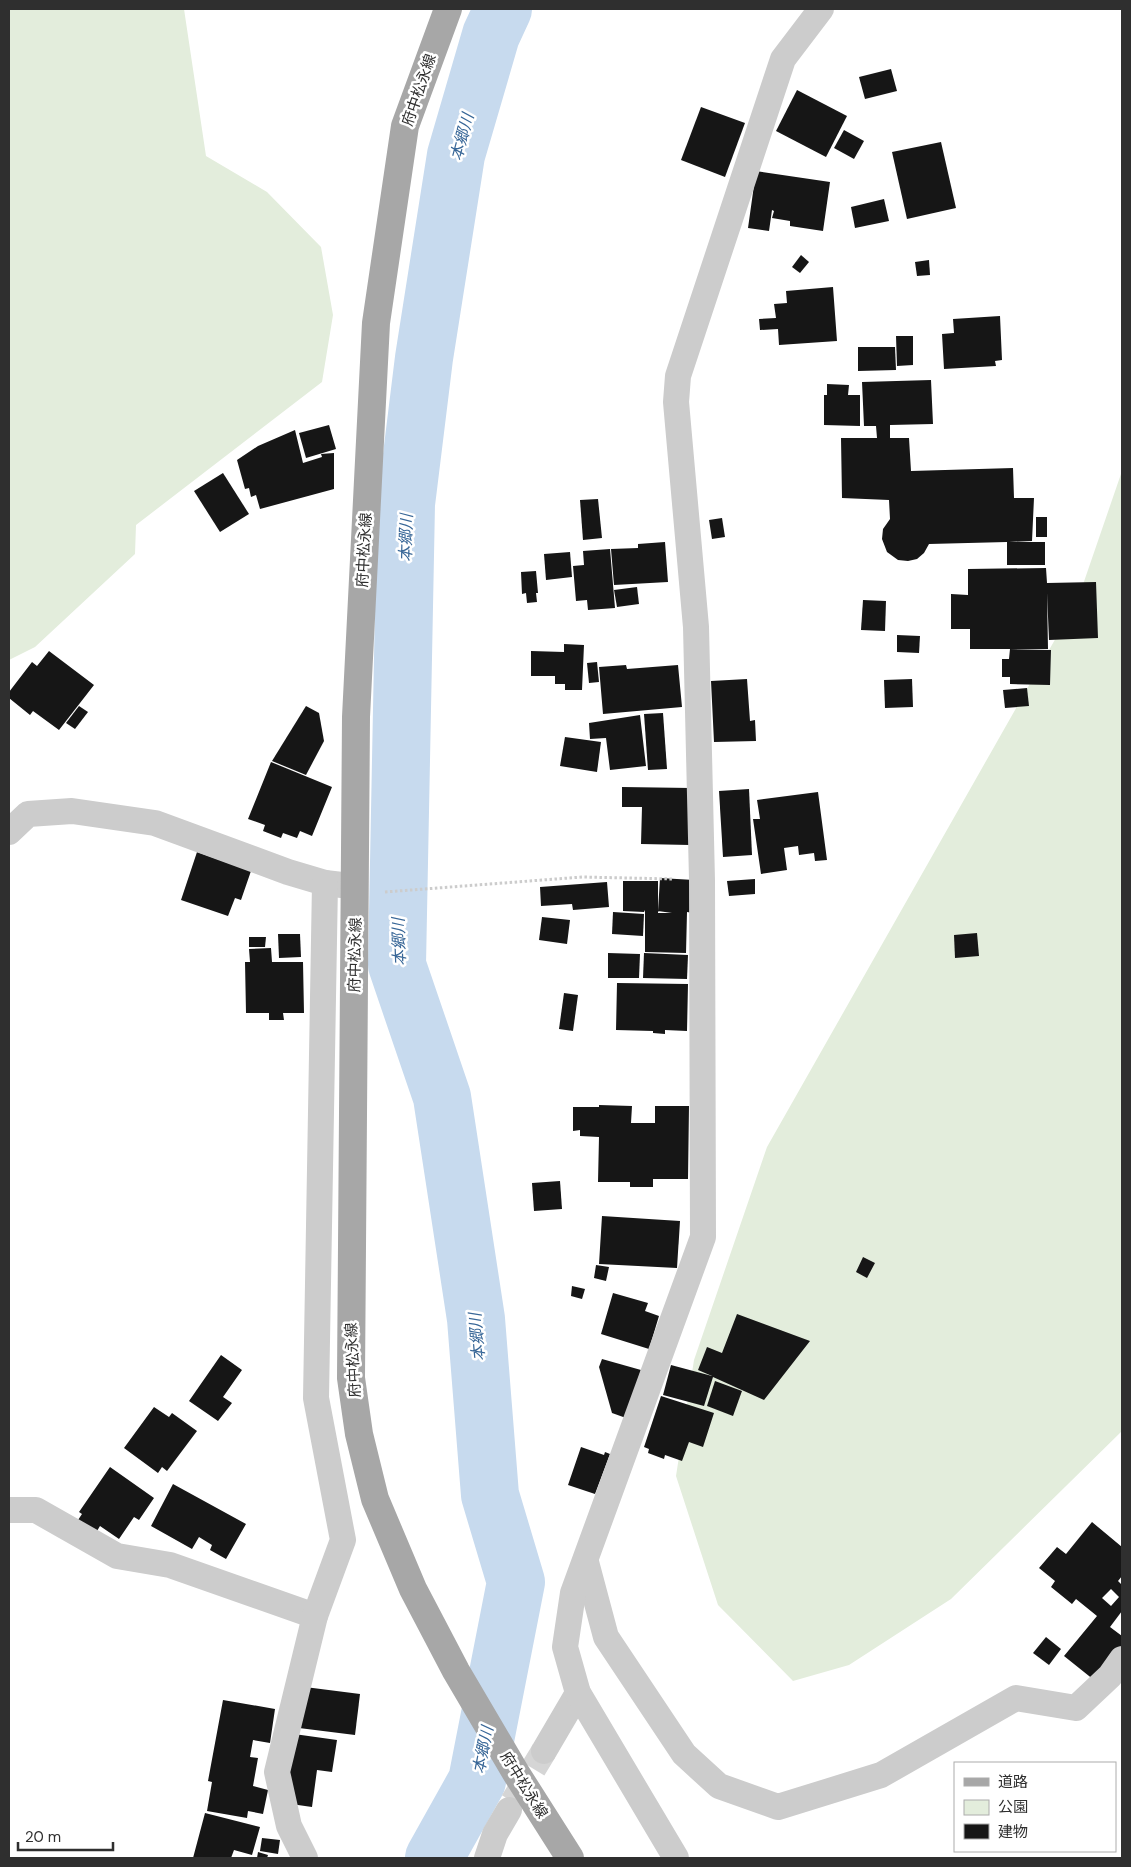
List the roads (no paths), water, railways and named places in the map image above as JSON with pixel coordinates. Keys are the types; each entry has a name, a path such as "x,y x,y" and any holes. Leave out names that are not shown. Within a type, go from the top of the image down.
{"main road":[{"name":"府中松永線","path":"448,9 405,126 376,323 356,717 351,1378 360,1434 375,1499 413,1589 456,1671 516,1773 570,1858"}],"street":[{"path":"676,1858 578,1693 565,1647 573,1593 586,1562 703,1237 702,880 696,627 676,402 678,376 783,59 821,9"},
{"path":"9,832 28,814 72,811 155,823 288,872 325,883 355,886"},
{"path":"305,1858 289,1826 277,1772 315,1616 343,1540 316,1398 325,883"},
{"path":"9,1510 36,1510 117,1556 170,1565 315,1616"},
{"path":"586,1562 606,1638 684,1754 720,1786 778,1807 881,1775 1016,1698 1076,1708 1110,1676 1122,1659"},
{"path":"544,1752 578,1693"},
{"path":"487,1858 495,1834 509,1810"}],"waterway":[{"name":"本郷川","path":"434,1858 477,1781 516,1582 490,1495 476,1319 442,1097 397,965 406,504 424,358 456,155 491,35 503,9"}],"tunnel":[{"path":"513,1802 544,1751"}]}
